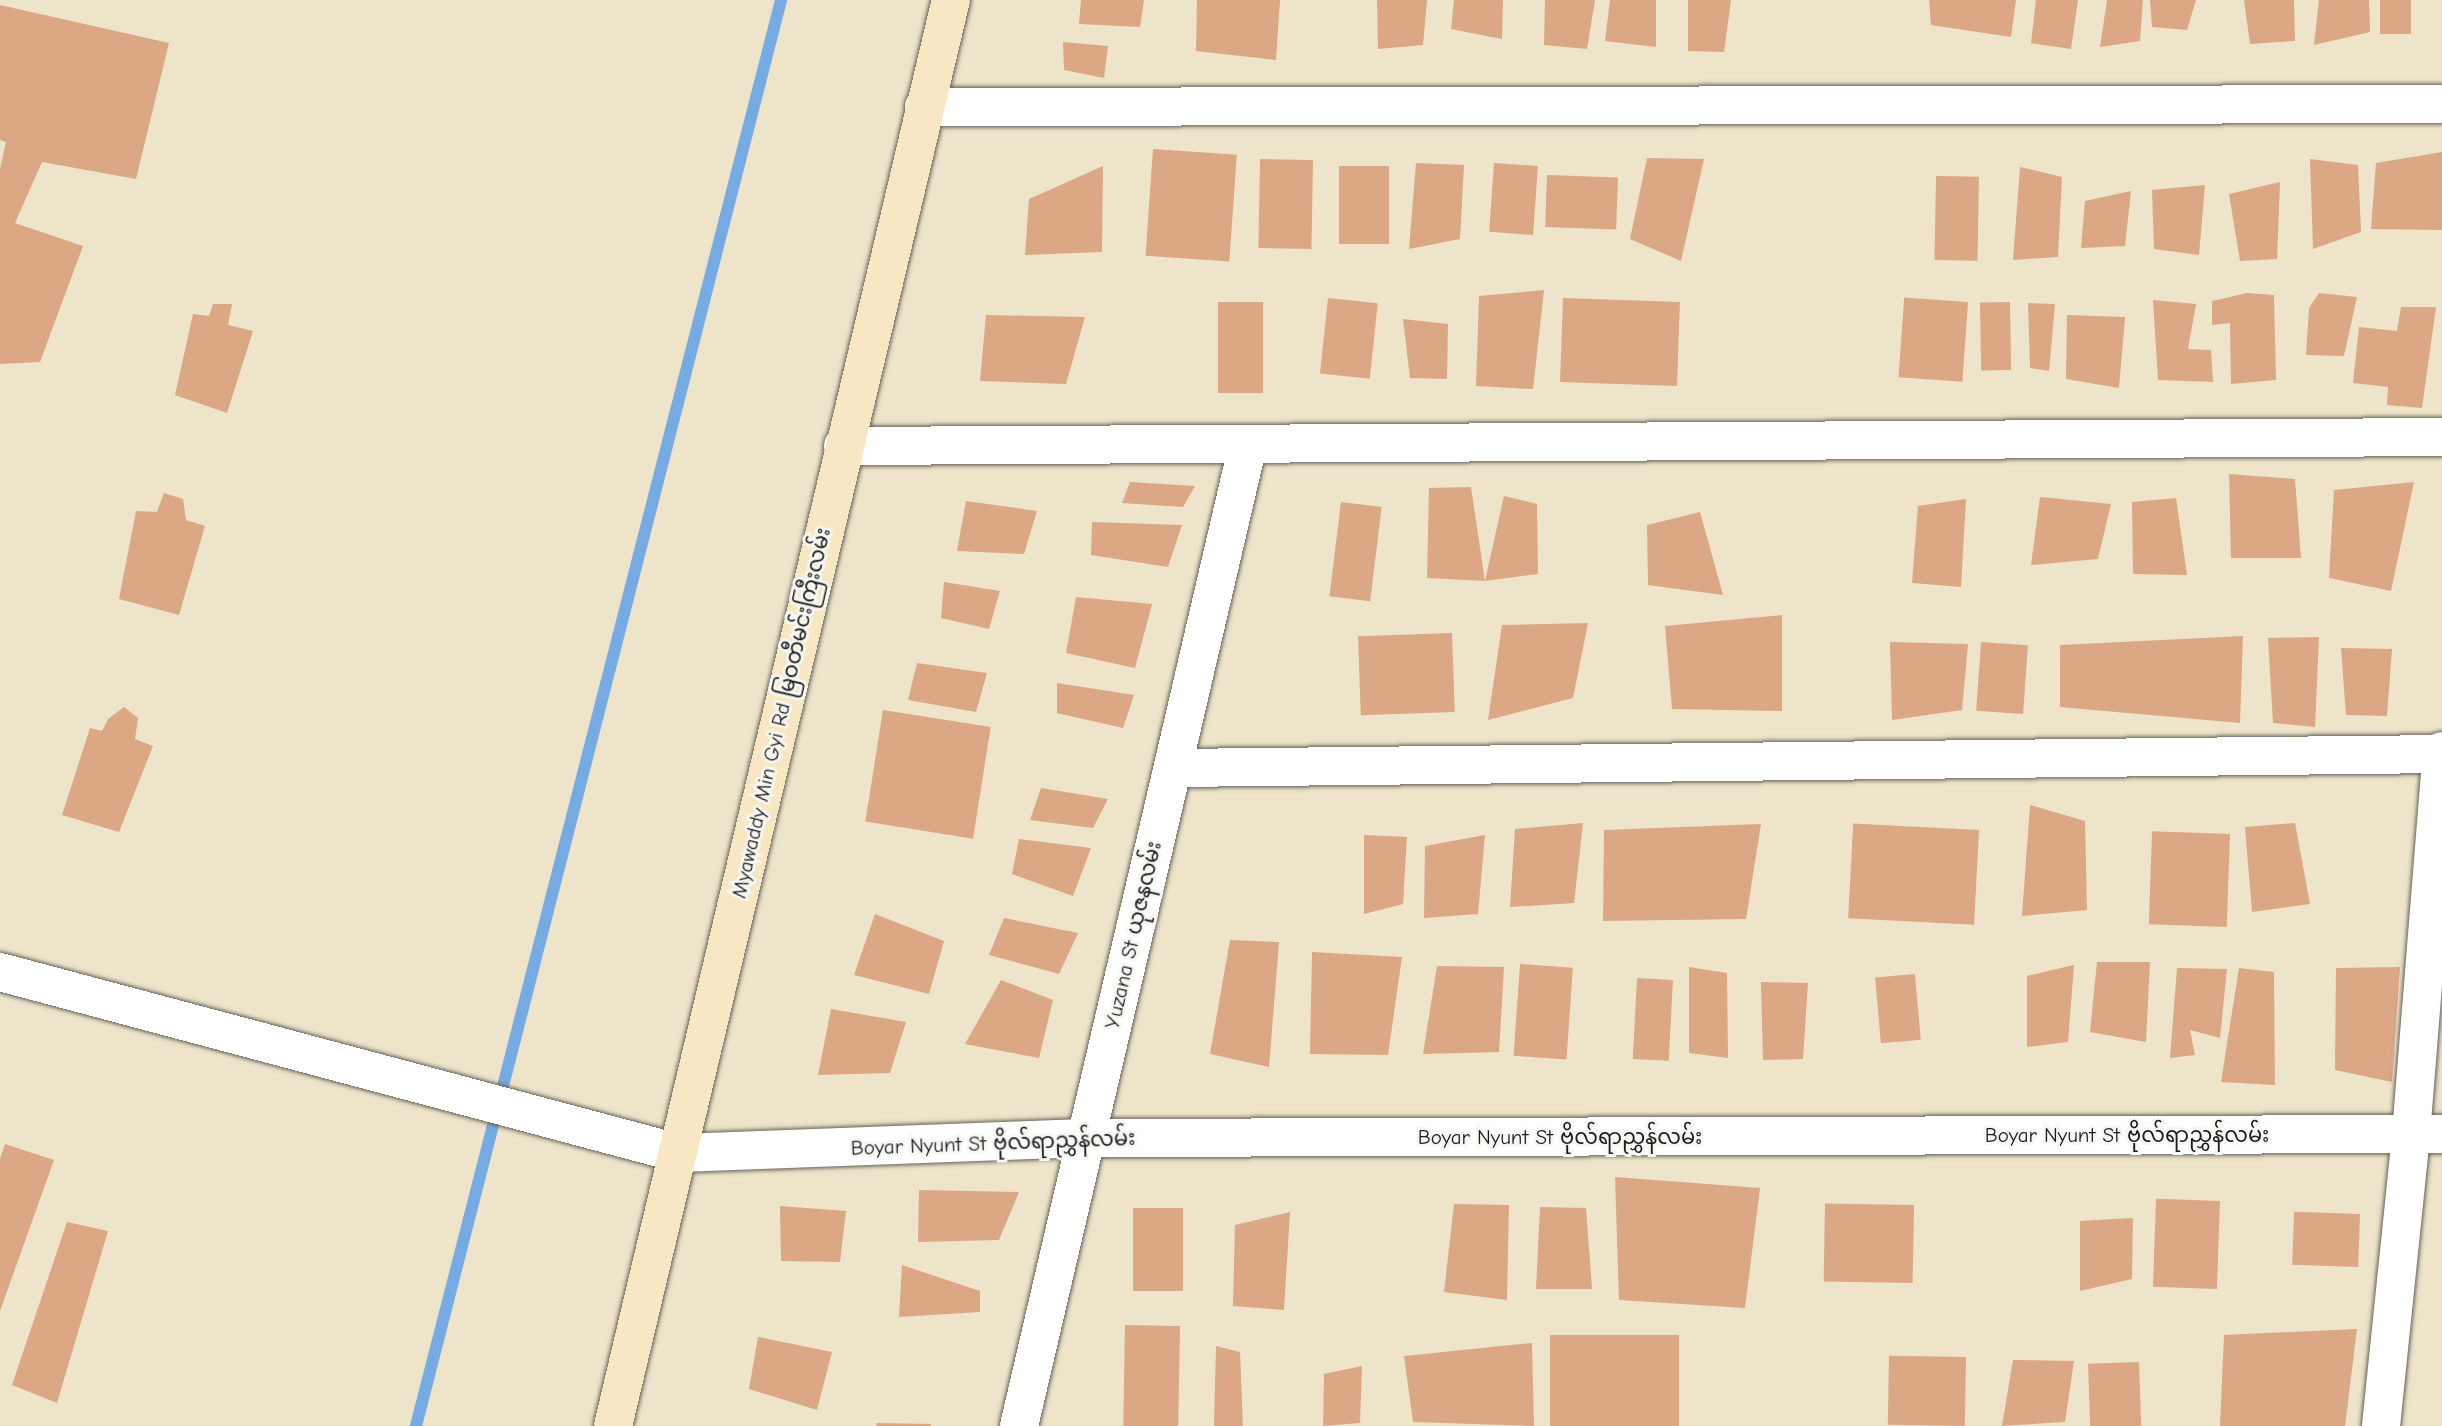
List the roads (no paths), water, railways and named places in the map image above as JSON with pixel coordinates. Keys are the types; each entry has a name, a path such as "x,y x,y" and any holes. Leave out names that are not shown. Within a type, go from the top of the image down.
{"main road":[{"name":"Myawaddy Min Gyi Rd မြဝတီမင်းကြီးလမ်း","path":"613,1426 843,446 951,0"}],"street":[{"path":"924,107 2442,104"},
{"path":"843,446 2442,437"},
{"name":"Yuzana St ယုဇနလမ်း","path":"1019,1426 1248,444"},
{"path":"1172,768 2442,752 2427,1134 2381,1426"},
{"name":"Boyar Nyunt St ဗိုလ်ရာညွှန်လမ်း","path":"0,972 678,1153 1086,1138 2427,1134"}],"waterway":[{"path":"416,1426 781,0"}]}
